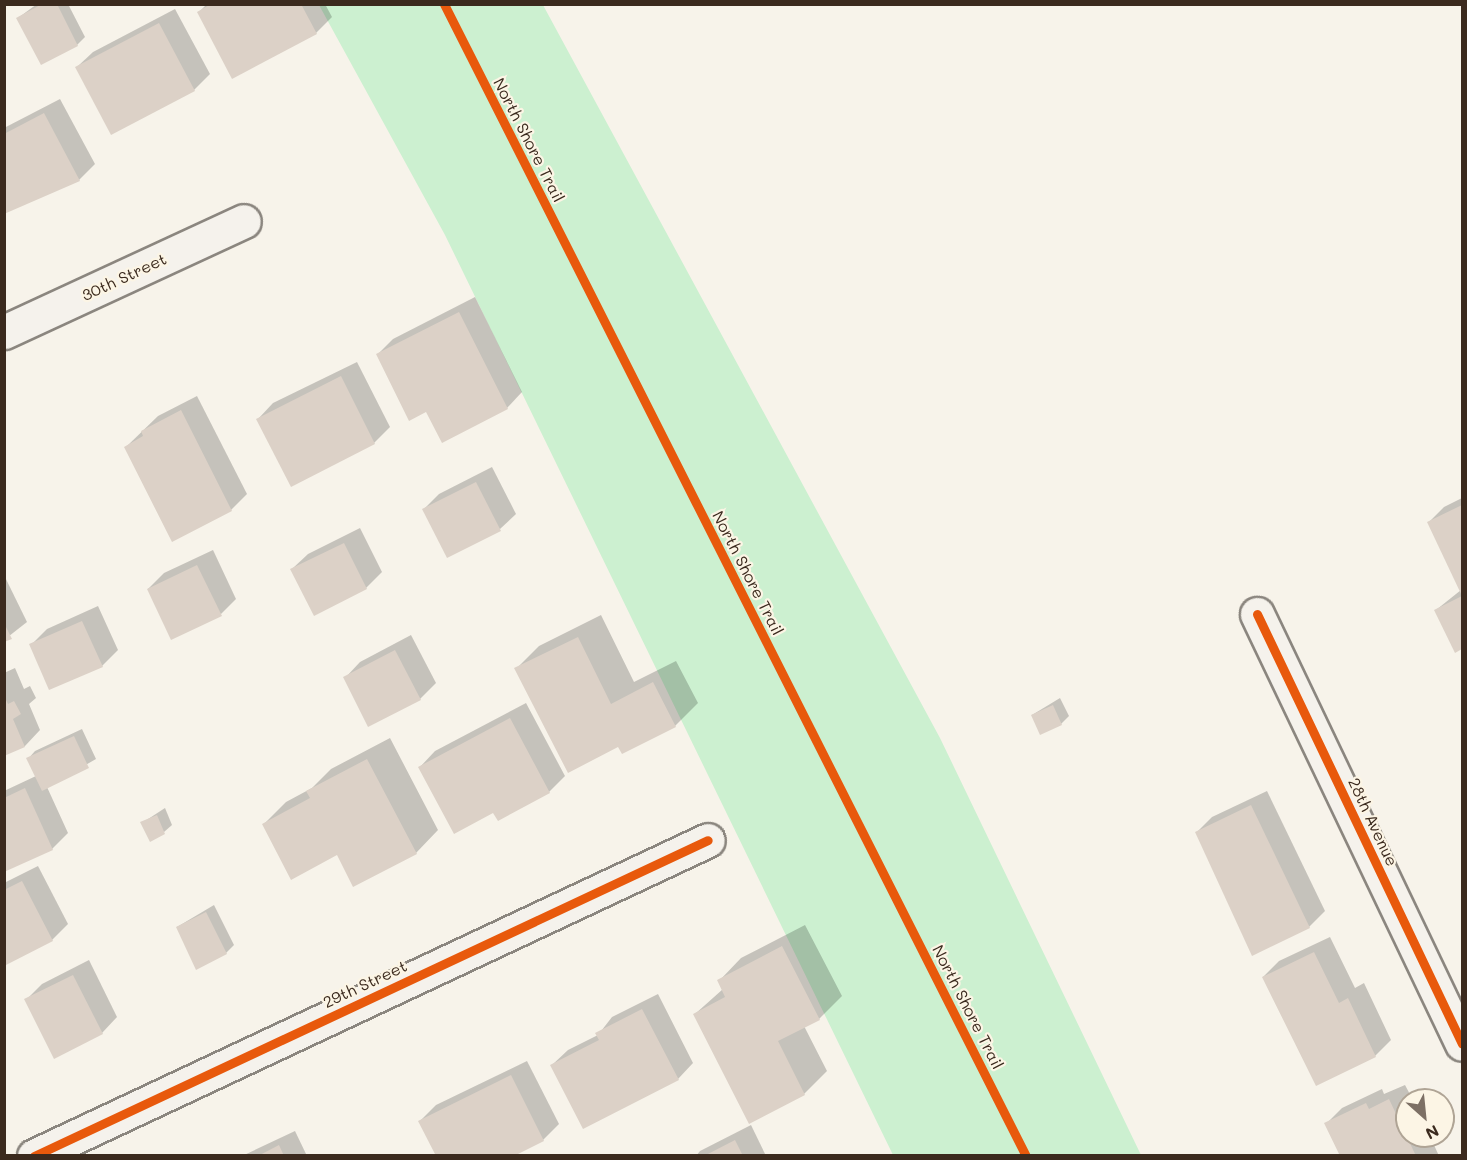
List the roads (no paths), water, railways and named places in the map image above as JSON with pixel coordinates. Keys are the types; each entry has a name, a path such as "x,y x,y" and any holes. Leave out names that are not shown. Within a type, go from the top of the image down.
{"street":[{"name":"30th Street","path":"4,332 244,221"},
{"name":"28th Avenue","path":"1257,614 1462,1044"},
{"name":"29th Street","path":"34,1155 708,840"}]}
